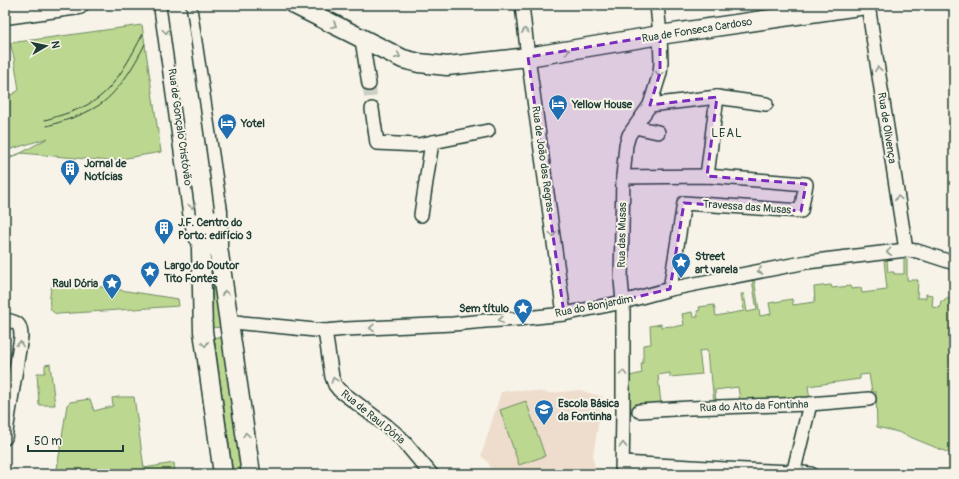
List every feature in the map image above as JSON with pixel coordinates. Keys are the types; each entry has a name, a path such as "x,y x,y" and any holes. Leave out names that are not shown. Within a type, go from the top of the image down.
{"main road":[{"path":"5,15 79,5"},
{"name":"Rua de Gonçalo Cristóvão","path":"162,5 193,219 210,248"},
{"name":"Rua de Gonçalo Cristóvão","path":"176,5 210,248 229,321 251,474"},
{"name":"Rua de Gonçalo Cristóvão","path":"187,5 218,211 210,248 203,331 223,474"},
{"name":"Rua de Fonseca Cardoso","path":"301,7 362,40 403,59 425,64 447,66 528,57 660,35 867,5"},
{"path":"170,57 173,50 177,47 184,46 190,48 194,53"}],"street":[{"name":"Rua de João das Regras","path":"522,5 564,314"},
{"name":"Rua das Musas","path":"622,468 623,302 621,280 623,177 626,145 629,136 650,105 660,73 660,35 657,5"},
{"name":"Rua de Olivença","path":"867,5 906,250"},
{"path":"362,40 369,84"},
{"path":"623,177 706,176 717,97"},
{"path":"650,105 717,97 766,104"},
{"path":"372,109 377,143 418,144 488,131"},
{"path":"635,127 658,132"},
{"path":"421,215 432,142"},
{"name":"Travessa das Musas","path":"670,290 684,203 800,211 806,184 706,176"},
{"name":"Rua do Bonjardim","path":"229,321 325,331 518,319 564,314 623,302 670,290 807,262 906,250 954,263"},
{"path":"5,320 18,324 21,328 21,337 5,438"},
{"name":"Rua de Raul Dória","path":"325,331 332,377 335,385 339,390 400,437 431,474"},
{"name":"Rua do Alto da Fontinha","path":"639,411 810,404 869,399"},
{"path":"793,473 810,404"},
{"path":"622,468 726,469 811,474"}],"highlighted area":[{"path":"660,35 660,73 650,105 717,97 707,176 806,184 801,211 684,203 670,289 564,314 528,57"}],"shaded area":[{"name":"Escola Básica da Fontinha","path":"515,390 551,393 579,390 603,397 593,455 597,474 492,474 489,464 481,456 501,392"}],"green space":[{"path":"142,25 161,152 109,161 21,153 48,138 5,151 5,99 19,90 10,43"},
{"path":"5,151 7,158 21,153 5,161"},
{"path":"884,259 887,260 888,272 894,272 894,274 904,274 904,259 907,260 907,280 918,280 917,298 926,298 926,294 933,295 932,307 940,308 941,301 945,301 946,298 954,299 954,455 898,432 877,427 876,392 872,392 869,374 860,375 860,379 808,386 810,400 740,401 738,387 715,390 716,402 714,402 707,350 699,351 702,374 670,377 670,373 658,375 661,405 628,408 630,376 642,373 641,363 643,363 643,345 651,344 650,326 661,324 661,327 673,327 684,325 682,314 692,312 693,317 698,317 697,311 700,310 699,307 714,305 716,316 744,311 741,294 744,294 747,312 757,310 752,280 754,279 760,316 771,314 769,303 792,299 793,305 815,302 814,287 831,285 832,288 850,286 851,289 861,288 862,293 887,290"},
{"path":"213,267 223,328 212,327"},
{"path":"56,280 178,299 179,306 58,314 52,311 50,305 52,287 54,281"},
{"path":"214,337 225,339 244,474 233,474"},
{"path":"50,364 55,405 39,405 37,373 45,373 45,365"},
{"path":"134,397 144,468 174,463 175,474 62,474 57,469 67,405 70,402 90,399 94,411 113,406 112,398"},
{"path":"526,401 545,456 519,465 500,410"}],"tunnel":[{"path":"369,84 372,109"}],"tram line":[{"path":"45,120 83,107 102,95 116,79 143,34"},
{"path":"47,126 78,116 104,102 118,88 136,61 145,44"}],"place":[{"name":"Yellow House","path":"558,121"},
{"name":"Yotel","path":"227,140"},
{"name":"Jornal de Notícias","path":"70,186"},
{"name":"J.F. Centro do Porto: edifício 3","path":"164,245"},
{"name":"Street art varela","path":"681,279"},
{"name":"Largo do Doutor Tito Fontes","path":"150,288"},
{"name":"Raul Dória","path":"112,300"},
{"name":"Sem título","path":"523,325"},
{"name":"Escola Básica da Fontinha","path":"544,426"}],"district":[{"name":"LEAL","path":"727,133"}]}
